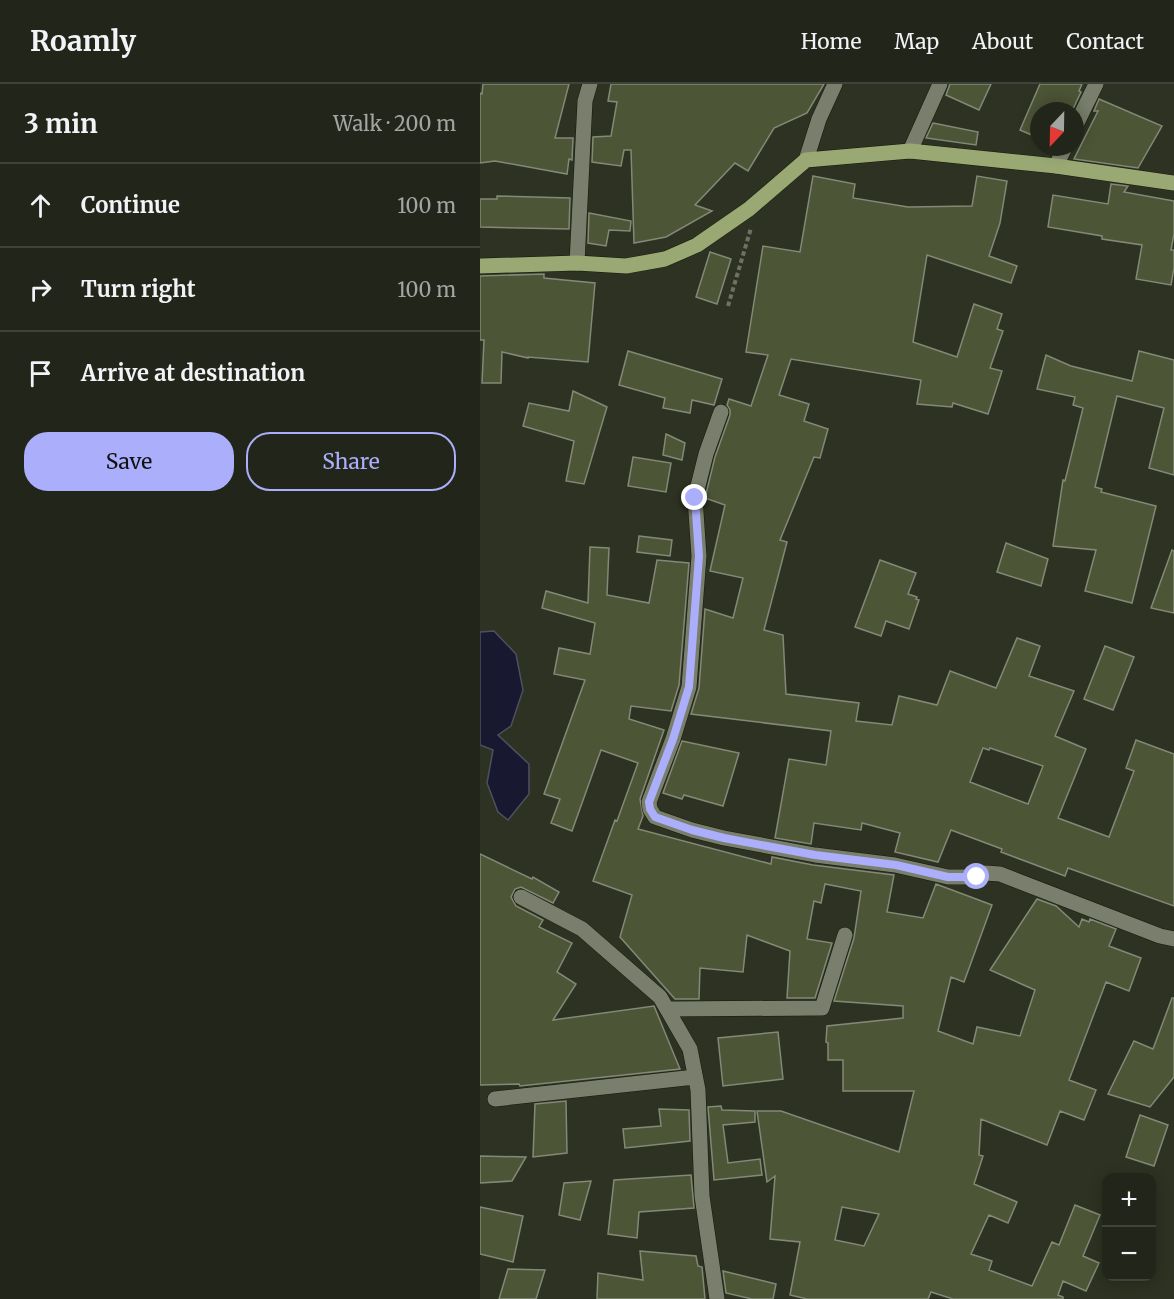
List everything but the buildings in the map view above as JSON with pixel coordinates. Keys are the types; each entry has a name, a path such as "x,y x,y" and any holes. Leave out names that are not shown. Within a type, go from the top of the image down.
{"main road":[{"path":"480,266 577,263 626,266 665,258 697,245 759,201 806,160 910,151 1056,166 1174,183"}],"street":[{"path":"577,263 585,100 590,84"},
{"path":"806,160 819,119 835,84"},
{"path":"910,151 940,84"},
{"path":"1084,109 1096,84"},
{"path":"1056,166 1061,156"},
{"path":"720,412 695,498 699,556 689,687 673,739 649,802 655,817 724,838 815,855 896,865 948,877 977,877 986,873 1000,874 1160,936 1174,939"},
{"path":"521,897 582,929 660,997 690,1049 698,1090 702,1196 717,1299"},
{"path":"667,1009 822,1008 845,935"},
{"path":"495,1099 696,1077"}],"path":[{"path":"728,306 759,201"}],"shaded area":[{"path":"494,631 516,654 523,690 511,726 498,735 529,764 529,794 508,820 498,812 487,783 493,750 480,745 480,632"}],"route":[{"path":"695,498 699,556 689,687 673,739 649,802 655,817 724,838 815,855 896,865 948,877 977,877"}]}
